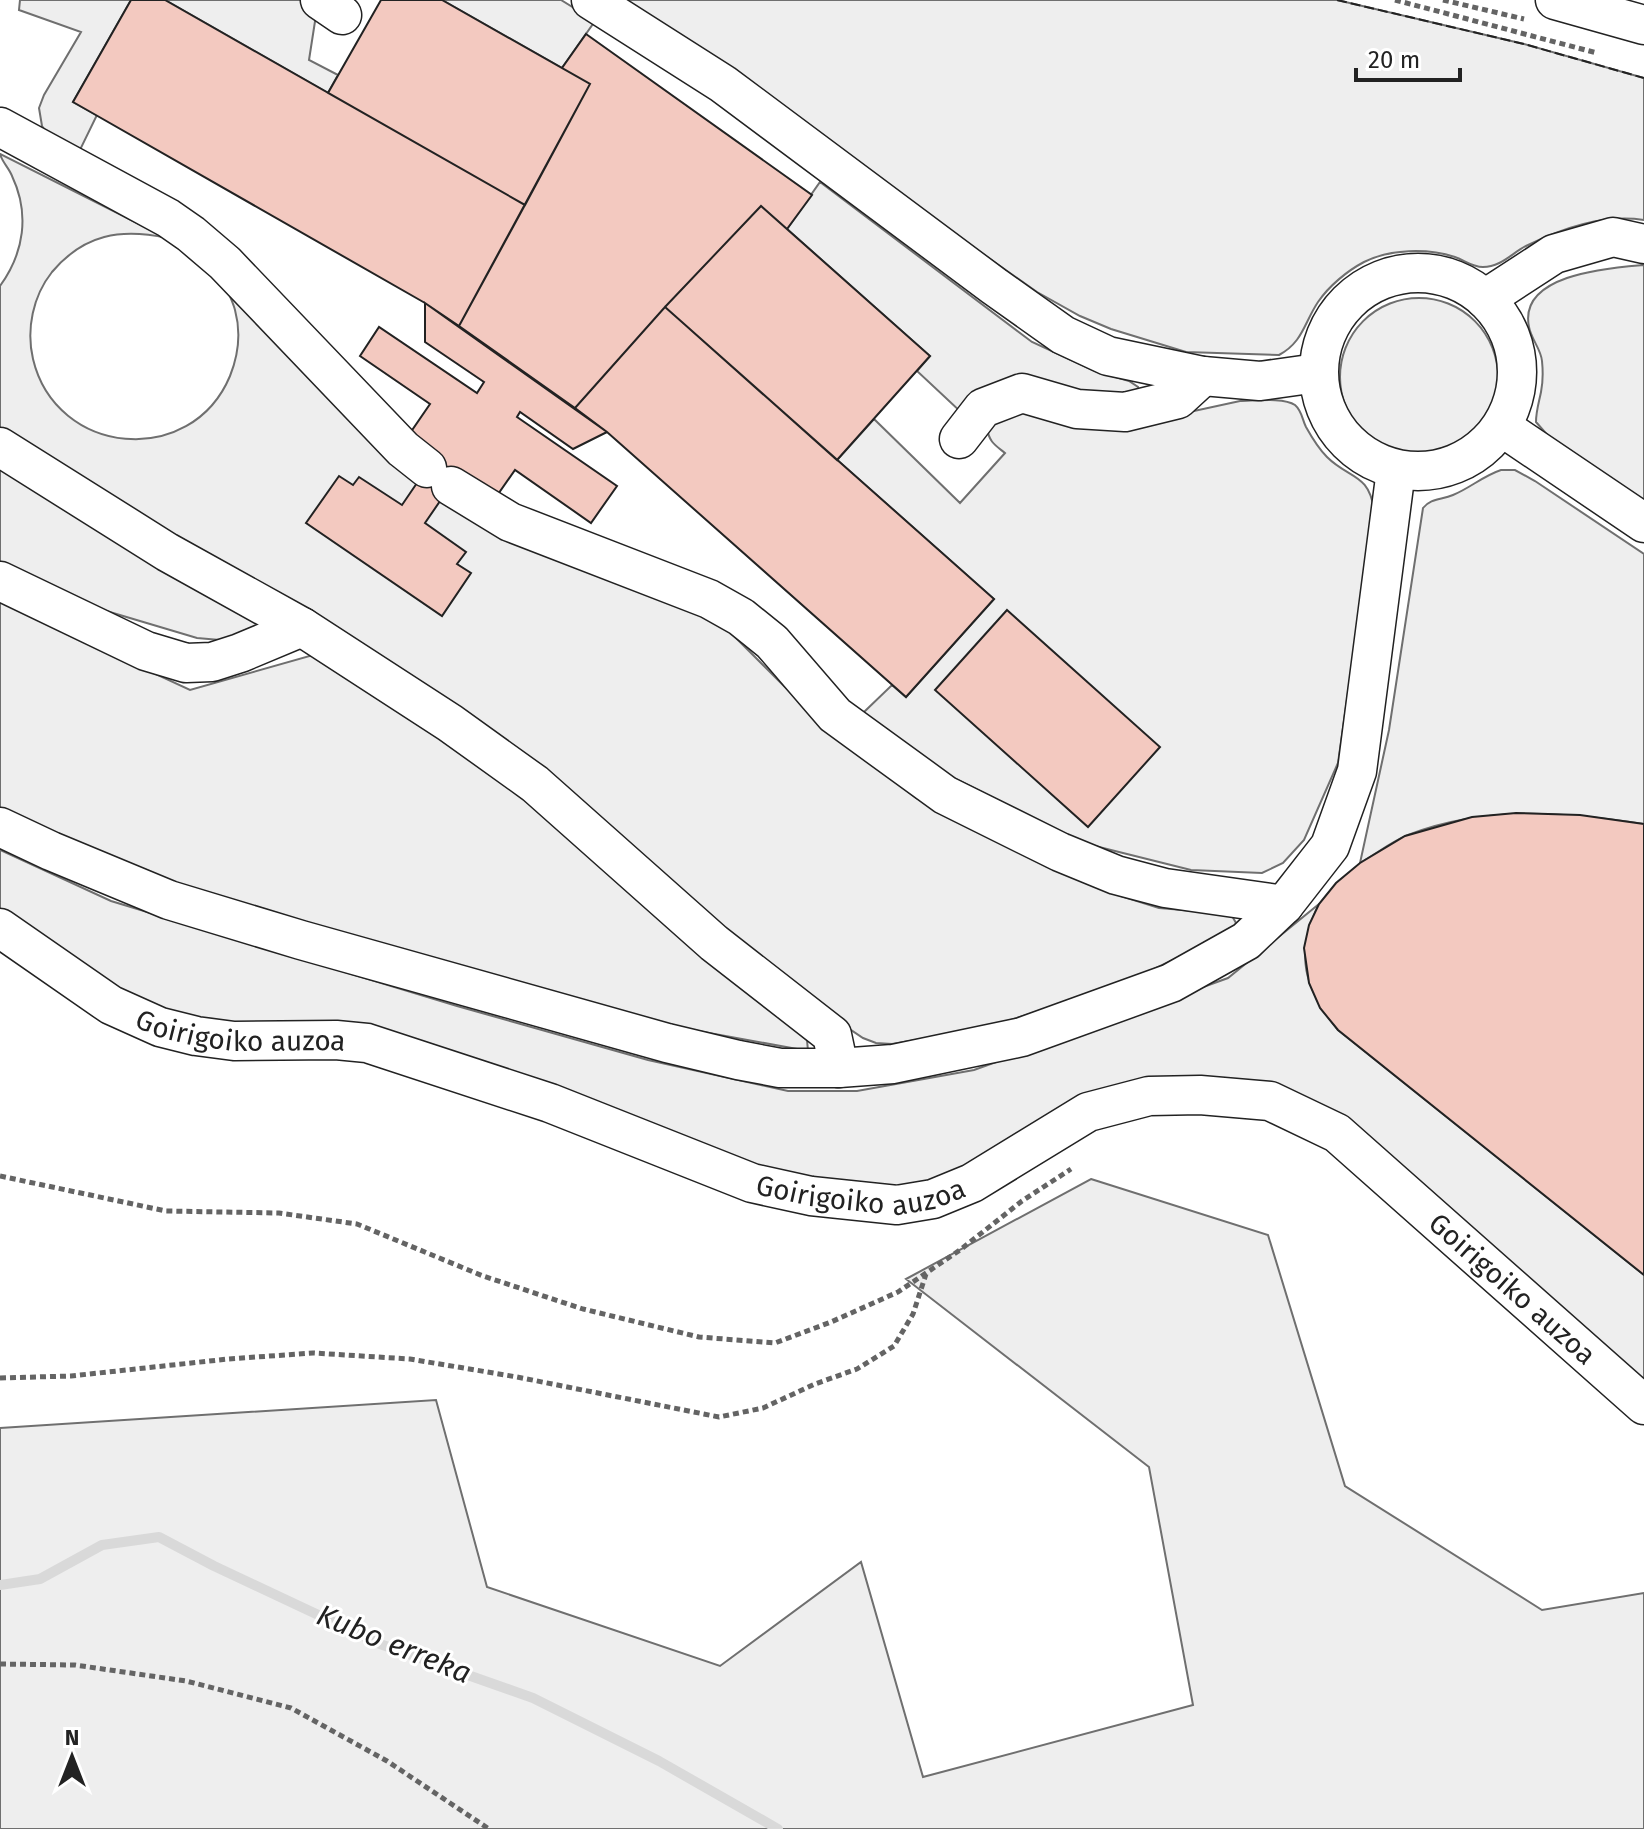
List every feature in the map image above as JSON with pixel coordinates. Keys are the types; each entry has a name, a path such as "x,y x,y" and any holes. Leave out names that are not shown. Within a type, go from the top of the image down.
{"street":[{"path":"591,0 723,84 1063,335 1108,356 1203,376 1260,381 1317,373"},
{"path":"1555,0 1644,25"},
{"path":"0,127 168,218 191,234 225,263 403,449 439,477 510,522 709,599 741,617 772,642 835,715 945,795 1060,852 1116,875 1165,888 1284,905"},
{"path":"1485,299 1554,254 1613,237 1644,244"},
{"path":"1425,273 1457,281 1485,299 1503,320 1514,346 1517,374 1513,401 1502,427 1481,449 1456,465 1426,472 1396,470 1365,457 1340,435 1323,406 1317,373 1323,340 1338,311 1362,289 1393,276 1425,273"},
{"path":"959,439 983,408 1022,393 1077,409 1125,412 1178,399 1203,376"},
{"path":"1502,427 1644,523"},
{"path":"0,447 167,552 302,627 450,723 535,784 714,943 832,1035 839,1068"},
{"path":"0,827 169,900 667,1043 738,1060 780,1068 893,1064 1022,1037 1171,983 1246,941 1284,905 1330,846 1357,771 1396,470"},
{"path":"0,581 146,651 186,663 212,662 302,627"},
{"name":"Goirigoiko auzoa","path":"0,928 111,1005 160,1027 234,1041 336,1040 367,1043 550,1103 752,1183 811,1196 897,1205 933,1199 972,1183 1088,1112 1149,1096 1200,1095 1270,1101 1337,1133 1644,1405"}],"path":[{"path":"1395,0 1600,54"},
{"path":"0,1176 166,1211 279,1213 357,1224 498,1281 583,1309 699,1337 775,1343 898,1292 1073,1167"},
{"path":"0,1378 71,1376 313,1353 410,1359 719,1417 763,1408 857,1369 894,1346 913,1314 926,1274"},
{"path":"0,1664 75,1665 186,1681 291,1708 387,1761 489,1829"}],"shaded area":[{"path":"20,0 131,0 73,102 97,115 78,154 52,140 42,126 39,108 81,32 19,10"},
{"path":"165,0 301,0 316,15 309,60 338,75 328,93"},
{"path":"442,0 561,0 595,21 562,68"},
{"path":"620,0 1337,0 1524,44 1644,78 1644,220 1613,219 1569,228 1526,246 1501,262 1483,267 1433,252 1385,254 1358,266 1333,285 1318,302 1298,338 1279,355 1186,352 1111,329 1037,292"},
{"path":"0,154 167,238 134,234 104,237 77,249 45,281 33,313 31,348 46,391 68,416 95,432 126,439 157,437 186,426 211,406 230,376 238,344 237,318 226,287 419,480 721,623 817,719 916,798 1121,896 1159,908 1231,914 1236,923 1231,932 1125,983 986,1028 892,1044 863,1038 780,982 515,751 0,437 0,286 15,260 22,219 18,190"},
{"path":"820,182 1032,342 1095,371 1129,381 1138,387 1136,397 963,414 917,371 930,356 787,229"},
{"path":"1644,265 1644,502 1550,438 1536,422 1542,365 1529,327 1529,309 1537,295 1569,277 1610,268"},
{"path":"1419,298 1449,304 1475,321 1492,347 1498,377 1492,407 1475,433 1449,450 1419,456 1389,450 1363,433 1346,407 1340,377 1346,347 1363,321 1389,304"},
{"path":"1276,400 1295,405 1324,454 1368,489 1374,510 1338,763 1304,840 1283,863 1262,873 1191,870 1083,843 932,767 863,713 892,685 906,697 994,599 837,460 874,419 960,503 1005,453 991,440 987,428 1001,412 1171,416 1240,401"},
{"path":"0,462 271,623 220,640 197,638 93,607 0,566"},
{"path":"1501,470 1515,470 1535,481 1644,554 1644,824 1555,814 1495,815 1437,825 1408,835 1360,863 1389,730 1423,508 1429,502 1453,495"},
{"path":"0,602 190,690 320,653 537,803 807,1040 808,1051 649,1022 200,894 0,810"},
{"path":"0,850 111,901 457,1006 648,1060 788,1091 857,1091 974,1070 1228,978 1319,904 1307,939 1306,970 1317,1000 1338,1030 1644,1275 1644,1405 1337,1133 1149,1096 972,1183 811,1196 400,1054 196,1036 0,928"},
{"path":"1091,1179 1268,1235 1345,1486 1542,1610 1644,1593 1644,1829 0,1829 0,1428 436,1400 487,1587 720,1666 861,1562 923,1777 1193,1705 1149,1467 906,1279"}],"building":[{"path":"131,0 165,0 525,205 459,326 425,303 73,102"},
{"path":"381,0 442,0 590,84 525,205 328,93"},
{"path":"586,34 812,195 787,229 761,206 575,408 459,326 590,84 562,68"},
{"path":"761,206 930,356 837,460 665,307"},
{"path":"425,303 607,432 573,449 520,412 517,417 617,486 591,523 515,470 496,497 460,472 425,523 466,552 457,564 471,573 442,616 306,523 339,476 353,485 359,477 402,505 434,458 406,439 430,404 360,356 379,327 477,393 484,382 425,342"},
{"path":"665,307 994,599 906,697 607,432 575,408"},
{"path":"1007,610 1160,747 1088,827 935,690"},
{"path":"1516,813 1580,815 1644,824 1644,1275 1338,1030 1320,1008 1309,983 1304,948 1309,925 1319,904 1336,883 1360,863 1405,836 1472,817"}],"waterway":[{"name":"Kubo erreka","path":"0,1585 40,1579 102,1545 159,1537 380,1644 533,1698 659,1761 778,1829"}],"fence":[{"path":"1337,0 1524,44 1644,78"}]}
